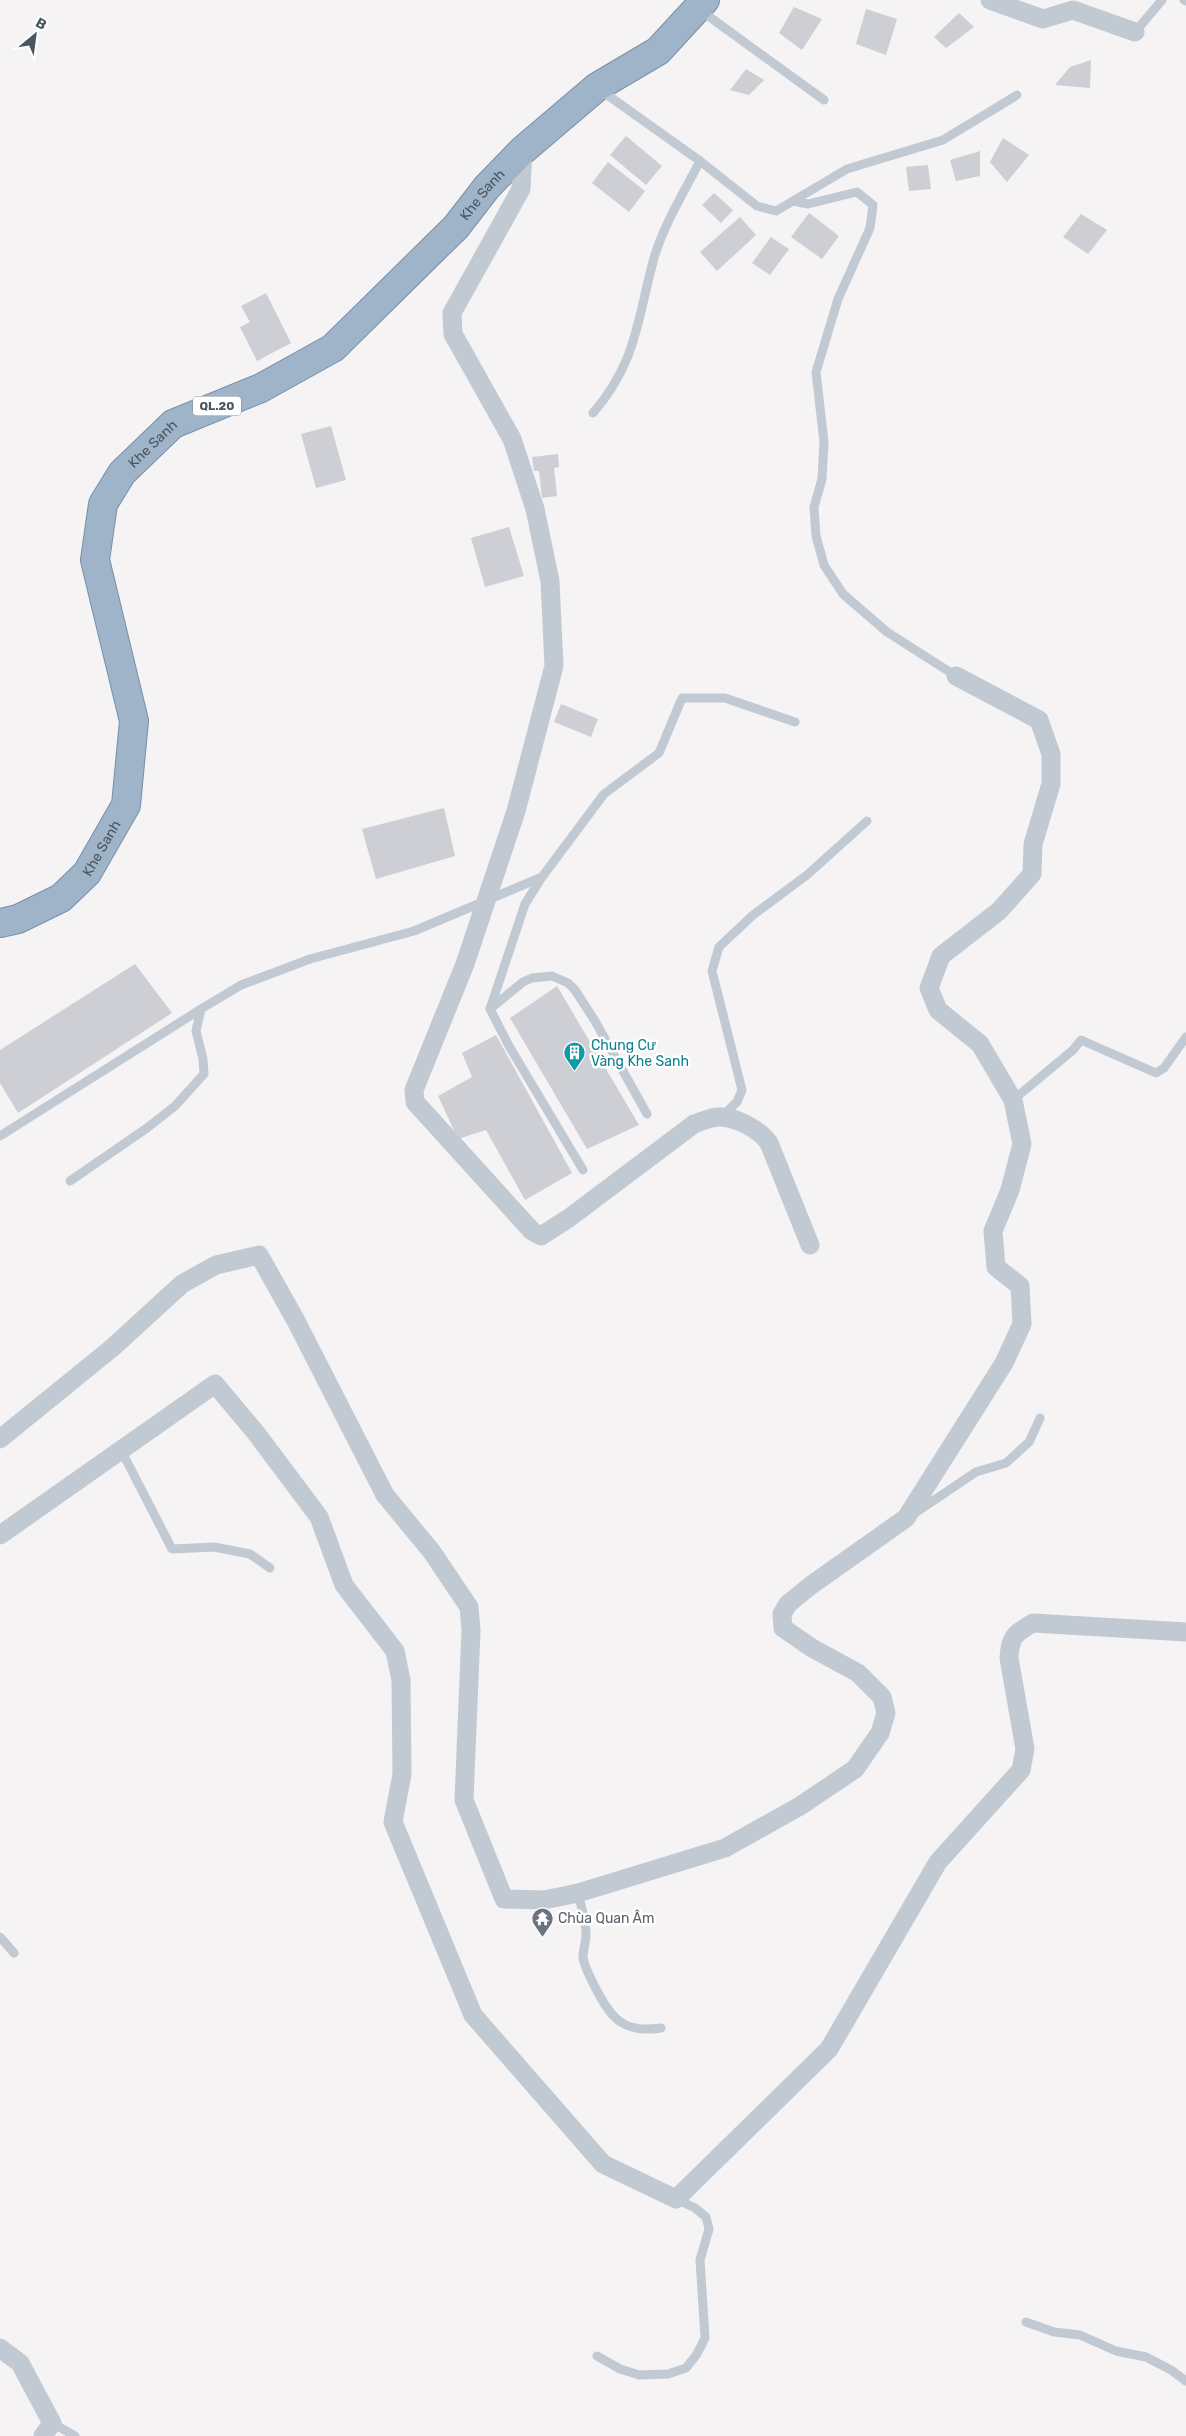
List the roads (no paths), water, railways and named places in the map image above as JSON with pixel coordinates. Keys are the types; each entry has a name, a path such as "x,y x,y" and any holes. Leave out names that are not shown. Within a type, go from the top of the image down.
{"highway":[{"name":"Khe Sanh","path":"0,923 18,919 61,898 87,874 126,805 134,721 95,560 103,504 122,473 174,424 261,388 332,348 456,227 487,187 524,150 597,87 658,51 701,4"}],"street":[{"path":"990,0 1043,19 1073,10 1135,32"},
{"path":"524,150 521,189 452,313 453,334 512,439 535,509 550,581 554,666 516,811 465,964 414,1090 415,1102 532,1231 541,1236 684,1130 694,1124 721,1117 750,1128 764,1136 810,1245"},
{"path":"0,1439 112,1348 182,1284 216,1265 259,1255 295,1319 385,1495 432,1552 469,1607 471,1630 464,1800 504,1900 544,1900 578,1893 725,1848 800,1806 855,1769 880,1733 886,1712 882,1696 858,1674 812,1648 783,1628 782,1614 788,1604 810,1586 906,1518 1004,1363 1022,1324 1020,1286 996,1267 993,1231 1010,1190 1022,1144 1013,1100 980,1044 938,1010 929,988 941,956 999,911 1032,874 1033,844 1051,784 1051,754 1039,720 956,676"},
{"path":"0,1535 215,1384 256,1433 319,1517 344,1585 395,1651 401,1680 402,1774 393,1822 473,2015 603,2164 676,2199 830,2049 938,1862 1021,1770 1025,1749 1009,1658 1010,1644 1018,1631 1033,1623 1186,1632"},
{"path":"0,2348 20,2363 48,2429"}],"lane":[{"path":"1135,32 1162,0"},
{"path":"701,4 824,100"},
{"path":"597,87 700,161 757,206 776,211 847,169 943,140 1016,95"},
{"path":"593,413 609,395 627,361 641,317 654,258 700,161"},
{"path":"793,201 808,204 857,192 873,205 870,228 838,299 816,372 824,442 822,479 814,508 816,536 824,565 843,594 880,626 956,676"},
{"path":"583,1170 509,1046 490,1009 525,904 542,877 604,794 659,754 682,698 725,698 795,722"},
{"path":"721,1117 737,1102 742,1090 712,970 719,948 753,915 807,875 867,821"},
{"path":"0,1136 241,984 310,958 414,931 487,898 542,877"},
{"path":"490,1009 523,982 532,978 552,976 568,984 575,990 594,1021 646,1114"},
{"path":"70,1180 147,1128 175,1106 204,1074 203,1059 196,1031 201,1009"},
{"path":"1013,1100 1073,1050 1081,1040 1156,1073 1164,1068 1186,1037"},
{"path":"906,1518 976,1472 1006,1463 1029,1442 1040,1418"},
{"path":"121,1450 172,1549 214,1547 250,1554 270,1568"},
{"path":"578,1893 586,1932 583,1957 588,1974 606,2008 614,2018 628,2026 644,2030 661,2028"},
{"path":"0,1937 14,1953"},
{"path":"597,2356 620,2370 639,2375 668,2374 686,2368 697,2354 705,2338 700,2260 710,2230 706,2217 695,2208 676,2199"},
{"path":"1026,2322 1054,2332 1080,2335 1116,2351 1146,2357 1171,2370 1186,2381"},
{"path":"48,2429 75,2436"}],"place":[{"name":"Chung Cư Vàng Khe Sanh","path":"575,1072"},
{"name":"Chùa Quan Âm","path":"542,1937"}]}
